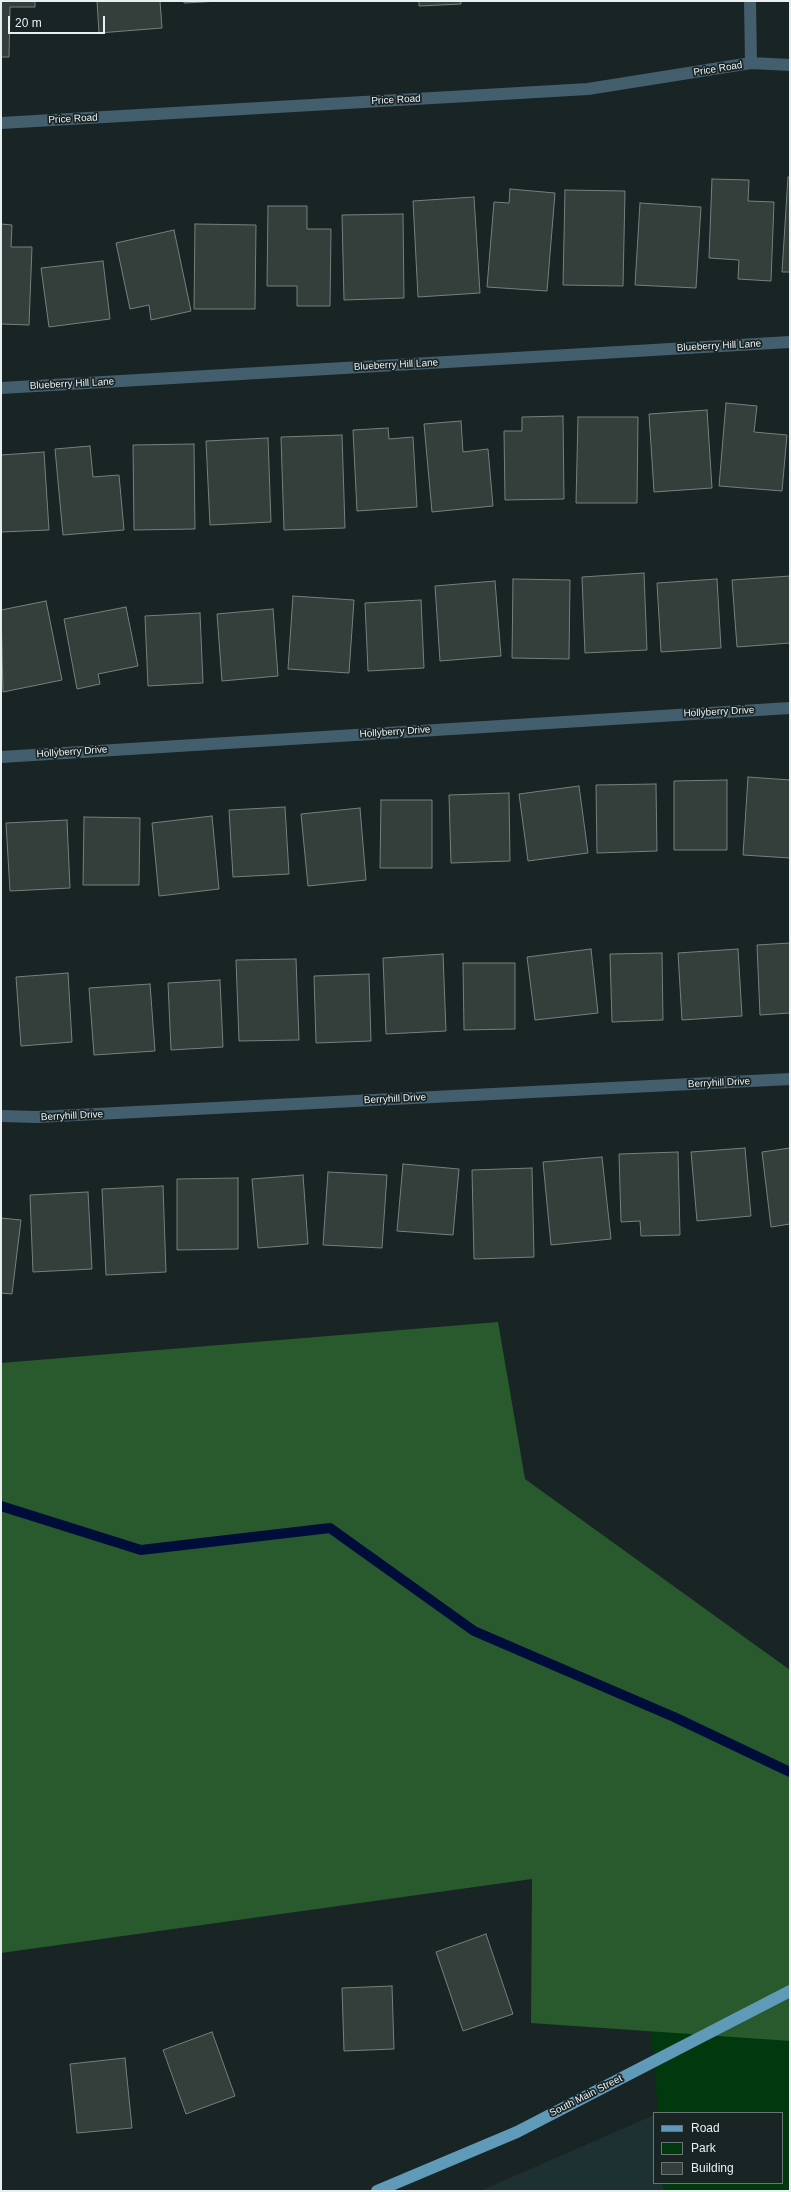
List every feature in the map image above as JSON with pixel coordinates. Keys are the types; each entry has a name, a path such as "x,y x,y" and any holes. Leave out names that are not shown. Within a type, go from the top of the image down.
{"main road":[{"name":"South Main Street","path":"377,2191 517,2132 790,1991"}],"street":[{"path":"750,1 751,63"},
{"name":"Price Road","path":"1,123 588,90 751,63 790,65"},
{"name":"Blueberry Hill Lane","path":"1,388 790,342"},
{"name":"Hollyberry Drive","path":"1,757 790,708"},
{"name":"Berryhill Drive","path":"1,1116 37,1118 790,1079"}],"shaded area":[{"path":"653,2115 653,2184 663,2184 664,2191 480,2191"}],"green space":[{"path":"498,1322 525,1479 790,1670 790,2041 531,2023 532,1879 1,1953 1,1363"},
{"path":"651,2031 790,2041 790,2191 664,2191 663,2184 783,2184 783,2112 658,2112"}],"building":[{"path":"1,1 35,1 35,7 10,7 9,57 1,57"},
{"path":"97,1 160,1 162,28 99,33"},
{"path":"184,1 220,1 184,3"},
{"path":"419,1 461,1 461,4 419,6"},
{"path":"788,177 790,178 790,272 782,272"},
{"path":"712,179 749,180 748,201 774,202 771,281 738,279 739,260 709,258"},
{"path":"510,189 555,193 547,291 487,287 494,202 509,203"},
{"path":"565,190 625,191 623,286 563,285"},
{"path":"474,197 480,293 418,297 413,201"},
{"path":"640,203 701,207 696,288 635,285"},
{"path":"268,206 307,206 307,229 331,229 330,306 297,306 297,286 267,286"},
{"path":"403,214 404,298 344,300 342,215"},
{"path":"1,224 12,225 11,247 32,247 29,325 1,324"},
{"path":"195,224 256,225 255,309 194,309"},
{"path":"174,230 191,311 151,320 149,305 130,309 116,243"},
{"path":"103,261 110,319 49,327 41,268"},
{"path":"726,403 757,406 754,432 787,435 782,491 719,486"},
{"path":"707,410 712,488 654,492 649,414"},
{"path":"563,416 564,499 505,500 504,431 522,431 522,417"},
{"path":"578,417 638,417 637,503 576,503"},
{"path":"461,421 463,452 488,449 493,506 432,512 424,424"},
{"path":"388,428 389,439 413,437 417,507 357,511 353,430"},
{"path":"342,435 345,528 284,530 281,437"},
{"path":"268,438 271,522 210,525 206,441"},
{"path":"194,444 195,529 134,530 133,445"},
{"path":"90,446 93,477 119,475 124,530 63,535 55,449"},
{"path":"44,452 49,530 1,532 1,455"},
{"path":"644,573 647,650 585,653 582,577"},
{"path":"790,576 790,643 737,647 732,580"},
{"path":"513,579 570,580 569,659 512,658"},
{"path":"717,579 721,648 661,652 657,583"},
{"path":"495,581 501,656 440,661 435,586"},
{"path":"293,596 354,600 349,673 288,669"},
{"path":"421,600 424,668 368,671 365,603"},
{"path":"46,601 62,680 3,692 1,610"},
{"path":"126,607 138,666 98,674 100,684 77,689 64,619"},
{"path":"273,609 278,676 222,681 217,614"},
{"path":"200,613 203,683 148,686 145,616"},
{"path":"748,777 790,780 790,858 743,855"},
{"path":"727,780 727,850 674,850 674,781"},
{"path":"656,784 657,851 597,853 596,785"},
{"path":"579,786 588,853 528,861 519,794"},
{"path":"509,793 510,861 451,863 449,795"},
{"path":"381,800 432,800 432,868 380,868"},
{"path":"285,807 289,874 233,877 229,810"},
{"path":"360,808 366,880 308,886 301,814"},
{"path":"212,816 219,889 159,896 152,823"},
{"path":"84,817 140,818 139,885 83,885"},
{"path":"67,820 70,888 10,891 6,823"},
{"path":"790,943 790,1013 760,1015 757,945"},
{"path":"591,949 598,1013 535,1020 527,957"},
{"path":"738,949 742,1016 682,1020 678,953"},
{"path":"662,953 663,1020 612,1022 610,954"},
{"path":"443,954 446,1031 386,1034 383,958"},
{"path":"296,959 299,1040 239,1041 236,960"},
{"path":"463,963 515,963 515,1029 464,1030"},
{"path":"68,973 72,1042 21,1046 16,977"},
{"path":"369,974 371,1041 316,1043 314,976"},
{"path":"220,980 223,1047 171,1050 168,983"},
{"path":"150,984 155,1051 94,1055 89,988"},
{"path":"745,1148 751,1216 697,1221 691,1152"},
{"path":"790,1148 790,1224 771,1227 762,1152"},
{"path":"678,1152 680,1235 641,1236 640,1221 621,1222 619,1154"},
{"path":"602,1157 611,1239 551,1245 543,1162"},
{"path":"403,1164 459,1169 453,1235 397,1231"},
{"path":"532,1168 534,1257 474,1259 472,1170"},
{"path":"328,1172 387,1175 382,1248 323,1245"},
{"path":"303,1175 308,1244 258,1248 252,1179"},
{"path":"238,1178 238,1249 177,1250 177,1179"},
{"path":"163,1186 166,1272 106,1275 102,1189"},
{"path":"88,1192 92,1269 33,1272 30,1195"},
{"path":"1,1218 21,1220 12,1294 1,1293"},
{"path":"486,1934 513,2014 463,2031 436,1952"},
{"path":"392,1986 394,2049 344,2051 342,1988"},
{"path":"212,2032 235,2096 186,2114 163,2050"},
{"path":"125,2058 132,2128 77,2133 70,2064"}],"waterway":[{"path":"1,1506 141,1550 330,1528 474,1631 674,1717 790,1772"}]}
